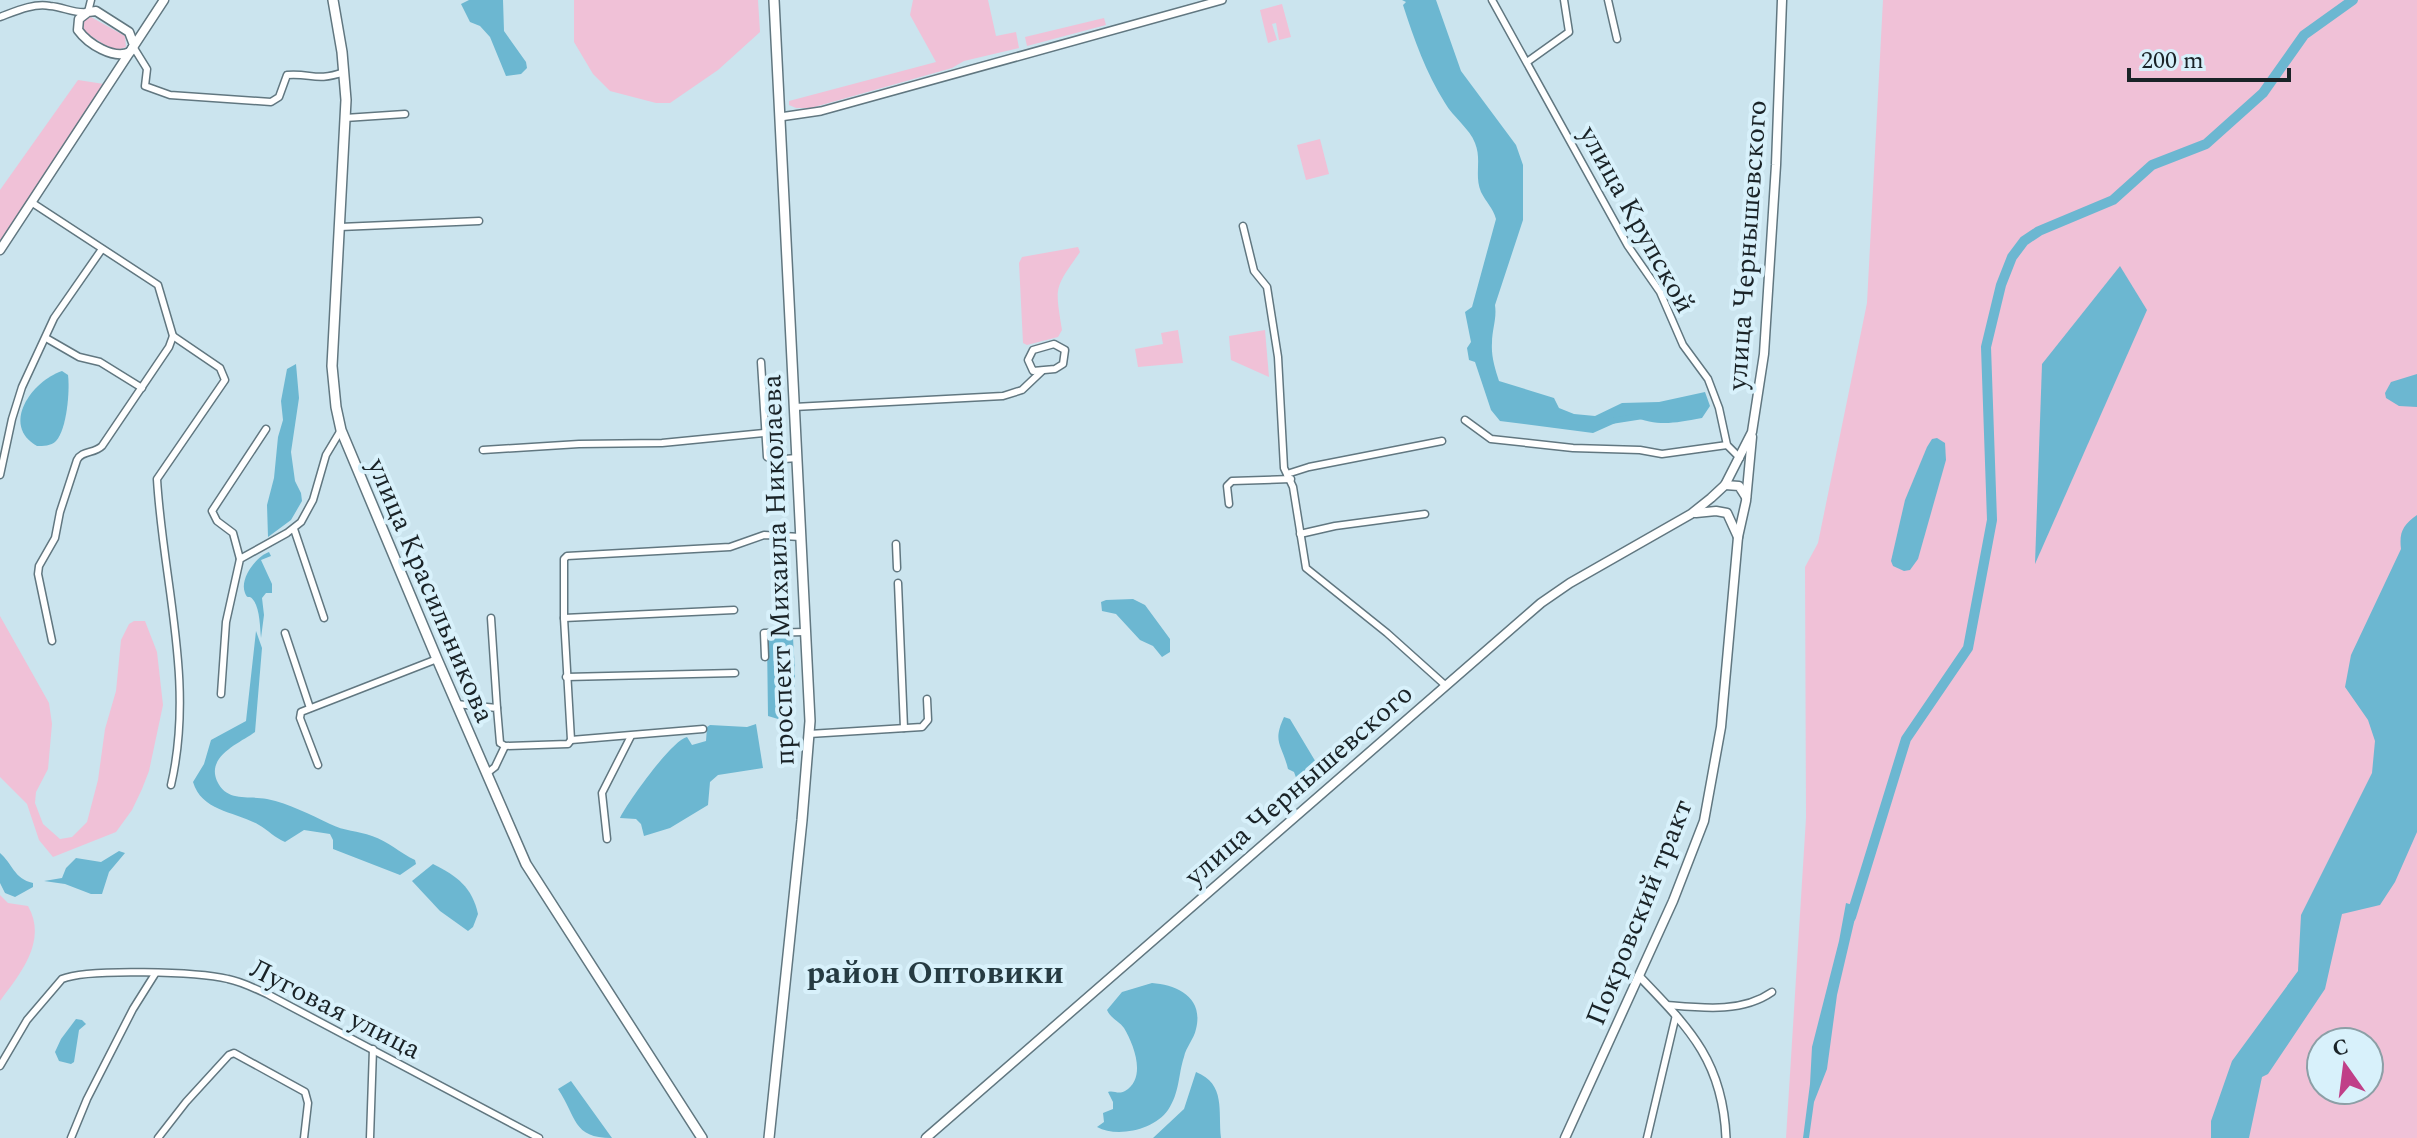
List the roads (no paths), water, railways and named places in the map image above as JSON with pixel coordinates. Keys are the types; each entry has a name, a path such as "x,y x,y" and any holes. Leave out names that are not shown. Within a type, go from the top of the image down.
{"main road":[{"path":"0,250 164,0"},
{"name":"улица Красильникова","path":"333,0 344,72 345,118 332,366 341,430 529,870 702,1138"},
{"name":"проспект Михаила Николаева","path":"769,1138 809,734 774,0"},
{"name":"улица Чернышевского","path":"926,1138 1445,685 1559,590 1691,514 1722,488 1752,432 1764,354 1782,0"},
{"path":"92,12 129,32 134,48 124,55 110,53 82,36 78,30 79,19 92,12"},
{"path":"129,32 150,23"},
{"path":"110,53 113,63 111,82"},
{"name":"Покровский тракт","path":"1565,1138 1692,856 1712,787 1752,432"},
{"path":"1691,514 1708,511 1726,512 1738,512 1746,501 1739,486 1722,488 1717,501 1726,512 1738,537"}],"street":[{"path":"68,11 92,12 92,0"},
{"path":"780,117 821,111 1222,0"},
{"name":"улица Крупской","path":"1492,0 1628,246 1660,292 1683,345 1708,379 1719,408 1727,445"},
{"path":"1527,62 1569,32 1564,0"},
{"path":"1608,0 1617,39"},
{"path":"0,17 36,5 56,6 79,19"},
{"path":"134,48 146,63 145,86 170,95 271,102 279,97 287,75 313,79 344,72"},
{"path":"345,118 405,114"},
{"path":"31,202 158,285 173,336 220,368 225,380 157,479 178,656 179,748 171,785"},
{"path":"340,227 479,221"},
{"path":"1243,226 1254,271 1267,287 1278,357 1284,468 1289,477 1306,568 1387,633 1445,685"},
{"path":"0,475 17,402 54,318 102,249"},
{"path":"52,641 39,566 55,538 60,512 79,456 102,446 173,336"},
{"path":"46,338 79,357 100,362 142,388"},
{"path":"1025,387 1029,357 1033,350 1054,344 1063,348 1063,364 1042,371 1033,371 1029,367"},
{"path":"761,362 767,457 772,460 797,458"},
{"path":"794,407 1003,396 1016,393 1042,371"},
{"path":"1465,420 1491,439 1662,454 1727,445 1740,458"},
{"path":"221,694 226,622 240,559 233,533 217,521 212,511 266,429"},
{"path":"240,559 294,529 309,509 326,455 341,430"},
{"path":"483,450 662,443 764,433"},
{"path":"1229,504 1227,486 1232,481 1289,477 1309,467 1442,441"},
{"path":"1300,534 1425,514"},
{"path":"294,529 324,618"},
{"path":"571,740 564,618 564,559 567,556 730,547 764,535 801,537"},
{"path":"896,544 897,568"},
{"path":"898,583 904,728"},
{"path":"564,618 734,610"},
{"path":"491,618 497,736 505,746 564,746 571,740 703,729"},
{"path":"765,657 764,633 805,632"},
{"path":"285,633 310,708"},
{"path":"318,765 299,714 437,659"},
{"path":"566,677 735,673"},
{"path":"809,734 926,725 927,699"},
{"path":"456,704 497,708"},
{"path":"607,839 602,793 631,736"},
{"path":"486,774 495,767 505,746"},
{"name":"Луговая улица","path":"0,1066 27,1020 62,979 82,974 207,976 249,986 539,1138"},
{"path":"71,1138 87,1099 133,1009 155,974"},
{"path":"1639,976 1689,1031 1716,1074 1726,1138"},
{"path":"1667,1005 1735,1007 1760,1001 1772,992"},
{"path":"1647,1138 1676,1015"},
{"path":"370,1138 373,1049"},
{"path":"158,1138 186,1102 234,1053 305,1092 308,1103 304,1138"}],"water":[{"path":"469,0 503,0 504,31 526,62 527,68 521,74 506,76 490,37 480,26 470,22 461,4"},
{"path":"1402,0 1436,0 1461,71 1516,145 1523,165 1523,220 1495,305 1492,348 1499,381 1554,398 1559,408 1574,414 1595,416 1622,403 1659,402 1705,392 1710,406 1702,418 1659,423 1631,416 1593,433 1500,421 1491,410 1475,362 1469,360 1467,348 1471,342 1465,312 1472,307 1496,219 1479,186 1475,143 1448,108 1432,80 1407,18 1403,5 1406,2"},
{"path":"2120,266 2147,310 2035,564 2042,364"},
{"path":"296,364 299,398 291,452 295,481 302,501 291,520 268,537 267,505 283,420 281,401 287,369"},
{"path":"62,371 68,375 69,382 63,428 54,443 37,446 26,437 21,427 24,404 40,384"},
{"path":"2417,374 2417,407 2399,406 2386,398 2385,393 2391,382"},
{"path":"1937,438 1945,443 1946,460 1918,559 1910,570 1904,571 1893,566 1891,561 1905,500 1927,447 1932,439"},
{"path":"2417,515 2417,832 2395,882 2380,905 2342,914 2325,989 2268,1074 2262,1077 2249,1138 2211,1138 2211,1121 2232,1061 2298,971 2301,915 2372,773 2375,741 2368,720 2345,687 2351,655 2401,549 2403,529"},
{"path":"269,552 271,556 261,560 272,584 272,593 266,593 262,598 264,615 261,638 256,605 246,595 244,587 250,568"},
{"path":"1133,599 1145,605 1170,639 1170,652 1162,657 1153,646 1140,640 1116,614 1102,611 1101,602"},
{"path":"256,631 262,648 255,732 220,757 215,772 221,788 239,797 275,801 335,826 383,841 415,860 416,864 400,875 333,849 330,834 304,830 285,842 250,820 220,810 197,792 193,782 204,764 211,740 246,721"},
{"path":"778,633 793,634 795,680 791,703 778,719 768,716 767,641"},
{"path":"1284,717 1290,719 1322,768 1322,775 1309,784 1298,783 1294,772 1288,769 1278,738"},
{"path":"756,724 763,768 718,775 710,782 708,805 670,828 644,836 636,819 620,818 650,773 680,741 687,737 692,745 706,741 707,727 710,725 747,727"},
{"path":"119,851 125,853 109,872 102,894 91,894 65,884 44,881 62,878 66,868 76,858 101,862"},
{"path":"0,853 17,874 33,883 33,887 15,897 5,893 0,883"},
{"path":"433,864 456,878 472,896 478,914 468,931 440,911 412,881"},
{"path":"1846,903 1856,906 1856,914 1837,995 1827,1069 1814,1102 1809,1138 1803,1138 1812,1047"},
{"path":"1152,983 1179,990 1196,1009 1196,1029 1185,1053 1175,1097 1168,1110 1154,1123 1125,1132 1105,1130 1097,1127 1104,1122 1103,1113 1113,1109 1108,1092 1125,1091 1136,1078 1137,1070 1135,1052 1128,1035 1107,1010 1122,992"},
{"path":"76,1019 86,1024 79,1030 74,1062 59,1061 55,1052"},
{"path":"1196,1072 1206,1077 1216,1091 1221,1138 1153,1138 1184,1109"},
{"path":"571,1081 612,1138 589,1134 577,1124 558,1089"}],"waterway":[{"path":"1851,917 1906,739 1968,648 1992,520 1986,347 2001,285 2012,257 2024,241 2039,231 2113,200 2152,165 2206,144 2263,93 2304,35 2353,0"},
{"path":"1611,421 1643,416"}],"district":[{"name":"район Оптовики","path":"935,972"}]}
